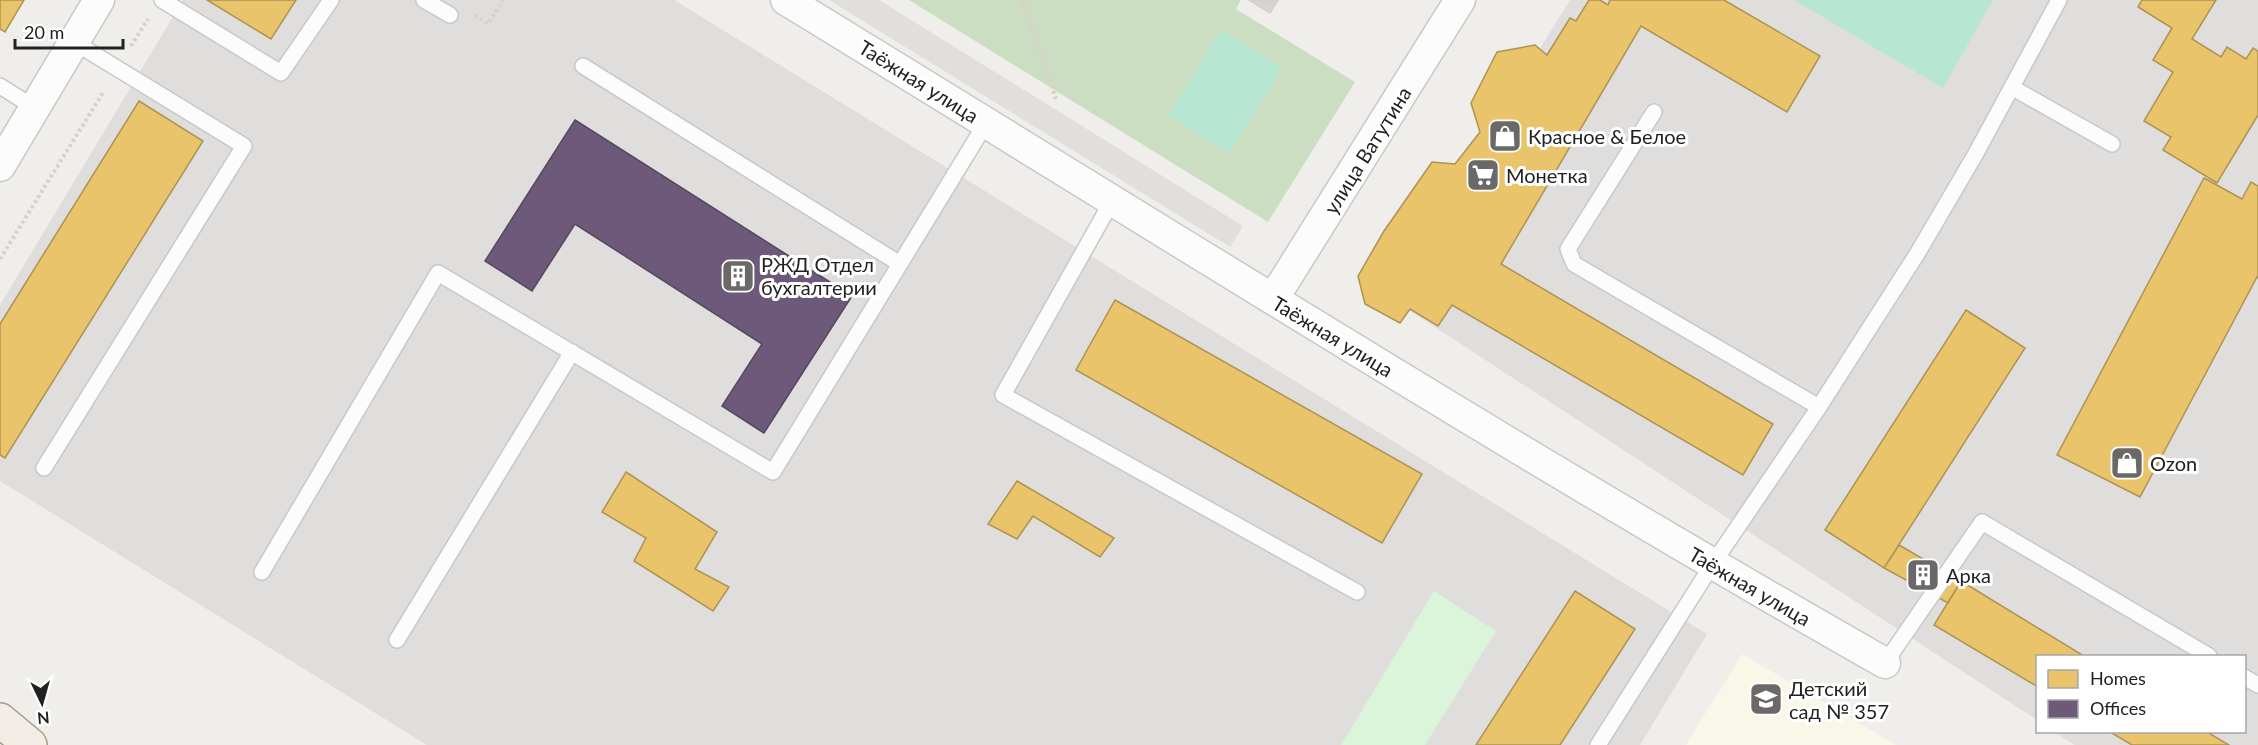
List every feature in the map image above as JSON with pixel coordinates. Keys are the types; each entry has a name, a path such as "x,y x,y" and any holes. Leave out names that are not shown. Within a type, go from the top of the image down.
{"main road":[{"path":"0,720 30,745"}],"street":[{"path":"0,166 99,0"},
{"name":"Таёжная улица","path":"786,0 1712,565 1885,663"},
{"name":"улица Ватутина","path":"1273,299 1460,0"}],"lane":[{"path":"158,5 281,73 331,0"},
{"path":"424,0 450,15"},
{"path":"1598,745 1712,565 1819,407 1917,254 2013,88 2059,0"},
{"path":"44,468 244,146 74,42"},
{"path":"583,66 900,264"},
{"path":"0,86 35,108"},
{"path":"2013,88 2112,144"},
{"path":"1654,112 1568,249 1574,264 1819,407"},
{"path":"262,572 438,273 773,472 986,123"},
{"path":"1112,201 1003,394 1357,592"},
{"path":"397,640 572,352"},
{"path":"1885,663 1982,522 2206,655"}],"path":[{"path":"470,12 488,24 503,0"},
{"path":"1022,0 1056,99"},
{"path":"0,259 158,5"}],"shaded area":[{"path":"183,0 674,0 1707,634 1640,745 427,745 0,481 0,305"},
{"path":"829,0 879,0 1243,226 1230,247"},
{"path":"1570,0 2258,0 2258,745 2075,745 2056,733 2246,733 2246,655 2036,655 2036,719 1386,295"},
{"path":"2106,0 2128,168 2109,174 2019,106 2072,1"},
{"path":"1836,75 1975,155 1815,412 1741,367 1844,192 1790,160"},
{"name":"Детский сад № 357","path":"1742,654 1896,745 1686,745"}],"green space":[{"path":"909,0 1241,0 1236,9 1355,82 1268,222"},
{"path":"1794,0 1993,0 1943,88"},
{"path":"1221,30 1282,68 1229,153 1168,115"},
{"path":"1434,591 1496,631 1425,745 1341,745"}],"building: Homes":[{"path":"0,0 24,0 5,32 0,29"},
{"path":"207,0 296,0 271,39"},
{"path":"1589,0 1600,0 1608,5 1610,0 1724,0 1820,56 1787,112 1641,26 1501,264 1773,424 1743,475 1452,305 1438,326 1410,309 1400,323 1365,304 1358,276 1384,231 1432,162 1455,164 1480,132 1471,103 1497,52 1535,45 1547,55 1570,18 1576,21"},
{"path":"2142,0 2216,0 2192,39 2221,57 2227,47 2246,59 2253,48 2258,51 2258,115 2217,183 2163,150 2171,137 2144,121 2173,72 2153,60 2172,28 2138,7"},
{"path":"139,101 203,141 5,458 0,455 0,324"},
{"path":"2204,178 2242,199 2251,182 2258,186 2258,278 2140,497 2057,455"},
{"path":"1115,300 1422,474 1382,543 1076,370"},
{"path":"1966,310 2025,348 1884,568 1825,530"},
{"path":"626,472 717,532 695,569 729,587 713,611 634,561 646,538 602,512"},
{"path":"1017,481 1114,538 1100,557 1033,516 1017,539 988,524"},
{"name":"Арка","path":"1899,545 1961,581 1948,603 1884,568"},
{"path":"1961,581 2082,655 2036,655 2036,686 1934,625"},
{"path":"1575,591 1635,629 1560,745 1476,745"},
{"path":"2112,733 2209,733 2229,745 2132,745"}],"building: Offices":[{"name":"РЖД Отдел бухгалтерии","path":"575,120 852,296 764,433 722,406 762,344 575,224 532,291 485,261"}],"building: Other":[{"path":"1249,0 1278,0 1270,13"}],"place":[{"name":"Красное & Белое","path":"1505,136"},
{"name":"Монетка","path":"1483,175"},
{"name":"РЖД Отдел бухгалтерии","path":"738,276"},
{"name":"Ozon","path":"2127,463"},
{"name":"Арка","path":"1923,575"},
{"name":"Детский сад № 357","path":"1766,699"}]}
